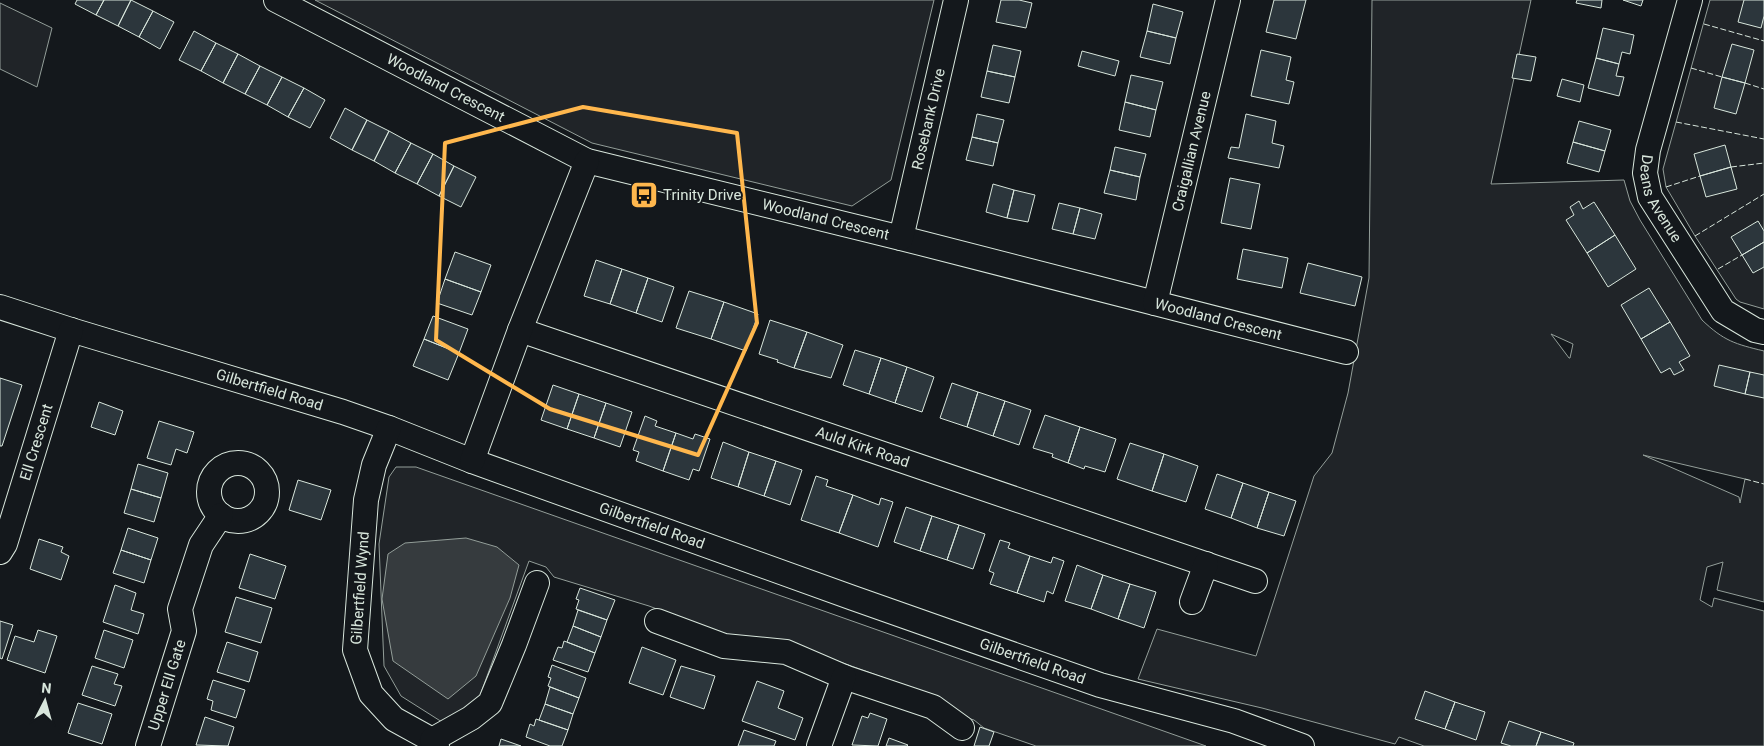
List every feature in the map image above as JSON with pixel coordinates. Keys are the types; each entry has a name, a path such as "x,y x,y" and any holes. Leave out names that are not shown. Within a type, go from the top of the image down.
{"street":[{"name":"Woodland Crescent","path":"276,0 587,161 901,238 1346,352"},
{"name":"Rosebank Drive","path":"901,238 956,0"},
{"name":"Craigallian Avenue","path":"1155,303 1228,0"},
{"name":"Deans Avenue","path":"1690,0 1648,150 1645,173 1650,197 1723,311 1754,330 1764,332"},
{"path":"472,461 520,330 587,161"},
{"name":"Gilbertfield Road","path":"0,307 343,412 472,461 1100,685 1234,721 1302,746"},
{"name":"Ell Crescent","path":"0,552 5,544 71,330"},
{"name":"Auld Kirk Road","path":"520,330 1255,580"},
{"name":"Gilbertfield Wynd","path":"389,428 377,457 366,500 355,650 371,694 394,719 434,743"},
{"name":"Upper Ell Gate","path":"148,746 184,631 180,609 201,545 221,515"},
{"path":"1192,602 1206,564"},
{"path":"434,743 490,704 513,649 537,583"},
{"path":"657,621 724,646 786,652 844,677 933,707 962,728"},
{"path":"819,746 844,677"}],"highlighted area":[{"path":"583,107 737,133 757,323 698,455 550,409 436,340 445,143"}],"shaded area":[{"path":"315,0 934,0 891,180 852,206 592,143"},
{"path":"1372,0 1531,0 1491,184 1624,180 1630,201 1640,220 1702,320 1730,341 1764,351 1764,602 1717,590 1723,562 1707,567 1700,600 1712,607 1714,598 1764,611 1764,746 1424,746 1399,737 1395,744 1262,708 1138,679 1157,629 1256,656 1314,476 1332,453 1348,393 1369,278","holes":["1551,334 1573,344 1570,358 1569,358","1643,455 1745,479 1740,503 1739,497"]},
{"path":"1710,0 1764,0 1764,309 1736,299 1666,187 1663,169"},
{"path":"0,3 52,28 37,87 0,69"},
{"path":"396,467 416,467 1206,746 1036,746 984,728 974,720 956,714 943,699 793,645 741,641 649,606 554,577 546,567 529,561 478,701 442,722 401,696 384,666 379,544 389,477"},
{"path":"466,538 497,547 519,565 510,598 476,676 448,699 393,661 382,599 388,554 405,543"}],"building":[{"path":"77,0 104,0 96,15 75,4"},
{"path":"104,0 131,0 118,26 96,15"},
{"path":"131,0 153,11 139,37 118,26"},
{"path":"1001,0 1019,0 1032,3 1026,28 996,22"},
{"path":"1274,0 1306,0 1296,39 1266,32"},
{"path":"1577,0 1602,0 1601,8 1576,3"},
{"path":"1623,0 1643,0 1641,6"},
{"path":"1744,0 1764,0 1764,16 1761,28 1738,22"},
{"path":"1153,4 1183,12 1176,38 1147,31"},
{"path":"153,11 174,22 160,49 139,37"},
{"path":"1603,28 1634,35 1630,54 1622,52 1619,64 1596,58"},
{"path":"194,31 216,43 201,71 179,60"},
{"path":"1147,31 1176,38 1170,64 1140,57"},
{"path":"216,43 238,54 223,83 201,71"},
{"path":"1732,44 1754,50 1745,83 1722,77"},
{"path":"993,45 1021,51 1015,77 987,71"},
{"path":"1261,50 1291,57 1286,80 1294,82 1289,104 1251,96"},
{"path":"1082,51 1119,61 1115,76 1078,66"},
{"path":"238,54 260,66 245,94 223,83"},
{"path":"1517,54 1536,57 1531,81 1512,78"},
{"path":"1596,58 1619,64 1616,76 1624,77 1619,96 1588,88"},
{"path":"260,66 282,77 267,105 245,94"},
{"path":"987,71 1015,77 1009,103 981,97"},
{"path":"1131,75 1163,82 1156,110 1125,102"},
{"path":"282,77 304,88 288,117 267,105"},
{"path":"1722,77 1745,83 1736,114 1714,108"},
{"path":"1562,79 1584,85 1580,102 1557,96"},
{"path":"304,88 325,100 310,128 288,117"},
{"path":"1125,102 1156,110 1150,137 1119,130"},
{"path":"345,108 367,120 352,150 330,138"},
{"path":"977,114 1004,120 998,143 972,137"},
{"path":"1246,114 1276,121 1272,143 1284,146 1279,168 1228,158 1231,147 1239,148"},
{"path":"367,120 389,131 374,161 352,150"},
{"path":"1579,121 1611,130 1605,151 1573,142"},
{"path":"389,131 411,143 395,173 374,161"},
{"path":"972,137 998,143 993,166 966,160"},
{"path":"1573,142 1605,151 1599,172 1567,163"},
{"path":"411,143 433,154 417,184 395,173"},
{"path":"1725,145 1731,167 1700,176 1694,154"},
{"path":"1115,147 1146,154 1140,177 1110,170"},
{"path":"433,154 454,166 439,196 417,184"},
{"path":"454,166 476,177 461,207 439,196"},
{"path":"1731,167 1737,189 1706,197 1700,176"},
{"path":"1110,170 1140,177 1136,200 1104,193"},
{"path":"1230,178 1260,184 1251,229 1221,223"},
{"path":"993,184 1014,190 1007,218 986,212"},
{"path":"1014,190 1035,195 1028,222 1007,218"},
{"path":"1579,201 1583,209 1594,202 1615,235 1587,253 1566,220 1574,215 1570,207"},
{"path":"1059,203 1080,208 1073,234 1052,229"},
{"path":"1080,208 1102,214 1095,239 1073,234"},
{"path":"1758,221 1764,231 1764,242 1742,255 1731,237"},
{"path":"1615,235 1636,269 1608,287 1587,253"},
{"path":"1764,242 1764,267 1753,273 1742,255"},
{"path":"1243,249 1288,258 1282,288 1237,279"},
{"path":"455,252 491,265 481,292 445,279"},
{"path":"596,260 622,269 610,304 584,296"},
{"path":"1308,263 1362,277 1355,306 1300,293"},
{"path":"622,269 648,278 636,313 610,304"},
{"path":"648,278 674,287 662,322 636,313"},
{"path":"445,279 481,292 472,315 437,303"},
{"path":"1649,288 1670,322 1641,339 1621,305"},
{"path":"689,291 724,302 711,339 676,328"},
{"path":"724,302 758,314 746,351 711,339"},
{"path":"433,316 468,329 459,353 424,339"},
{"path":"770,320 807,332 794,368 759,354"},
{"path":"1670,322 1690,356 1679,362 1684,370 1674,375 1670,368 1661,373 1641,339"},
{"path":"807,332 843,345 831,378 794,368"},
{"path":"424,339 459,353 448,380 413,366"},
{"path":"855,350 881,358 869,394 843,385"},
{"path":"881,358 907,367 895,403 869,394"},
{"path":"1719,365 1750,372 1745,394 1714,386"},
{"path":"907,367 934,377 922,412 895,403"},
{"path":"1750,372 1764,375 1764,398 1745,394"},
{"path":"0,378 22,385 2,446 0,446"},
{"path":"952,383 978,392 967,427 940,418"},
{"path":"553,385 579,394 567,429 541,420"},
{"path":"978,392 1005,401 993,436 967,427"},
{"path":"579,394 606,403 594,438 567,429"},
{"path":"1005,401 1031,410 1019,445 993,436"},
{"path":"99,402 123,411 115,435 91,427"},
{"path":"606,403 632,412 620,447 594,438"},
{"path":"1045,415 1080,427 1068,463 1052,457 1053,454 1033,448"},
{"path":"645,416 657,421 655,426 676,433 663,471 636,461 639,452 633,450"},
{"path":"159,421 194,432 187,453 176,449 171,465 147,458"},
{"path":"1080,427 1116,439 1105,472 1085,466 1084,469 1068,463"},
{"path":"676,433 693,439 695,434 710,439 699,471 693,469 689,480 663,471"},
{"path":"723,442 749,452 738,487 711,478"},
{"path":"1130,443 1164,454 1152,491 1117,479"},
{"path":"749,452 776,461 764,496 738,487"},
{"path":"1164,454 1198,466 1186,502 1152,491"},
{"path":"776,461 802,470 790,505 764,496"},
{"path":"138,464 168,473 161,498 131,489"},
{"path":"1217,474 1243,483 1231,518 1205,509"},
{"path":"816,476 828,480 826,486 853,495 839,533 801,520"},
{"path":"298,480 331,490 321,520 289,510"},
{"path":"1243,483 1269,492 1257,528 1231,518"},
{"path":"131,489 161,498 154,522 124,513"},
{"path":"1269,492 1296,501 1284,536 1257,528"},
{"path":"853,495 879,505 881,498 893,502 878,547 839,533"},
{"path":"906,507 932,516 920,551 894,542"},
{"path":"932,516 959,525 947,560 920,551"},
{"path":"959,525 985,534 973,569 947,560"},
{"path":"128,528 158,538 151,560 121,550"},
{"path":"39,539 63,547 61,552 69,556 61,580 30,569"},
{"path":"1000,540 1010,543 1008,548 1030,556 1017,593 990,584 994,573 989,571"},
{"path":"121,550 151,560 144,583 113,573"},
{"path":"250,554 286,566 275,599 239,588"},
{"path":"1030,556 1051,563 1053,557 1064,561 1053,594 1047,591 1044,602 1017,593"},
{"path":"1077,565 1103,575 1091,609 1065,601"},
{"path":"1103,575 1130,584 1118,619 1091,609"},
{"path":"1130,584 1156,592 1144,628 1118,619"},
{"path":"115,585 136,593 131,610 144,614 138,634 103,622"},
{"path":"580,588 615,600 607,620 576,609 579,600 576,599"},
{"path":"236,597 272,608 261,643 225,632"},
{"path":"578,610 607,620 601,637 573,626"},
{"path":"0,621 13,625 2,659 0,658"},
{"path":"573,626 601,637 595,653 567,642"},
{"path":"38,630 57,636 45,673 7,660 15,636 34,642"},
{"path":"104,630 133,640 124,668 95,658"},
{"path":"564,641 595,653 588,672 553,660 558,647 562,648"},
{"path":"227,642 258,652 249,682 217,672"},
{"path":"642,647 676,660 663,695 629,683"},
{"path":"552,665 586,678 579,698 548,686 551,678 548,677"},
{"path":"92,666 118,674 114,684 122,686 115,706 82,695"},
{"path":"681,666 715,676 704,709 670,697"},
{"path":"213,680 245,690 236,718 211,710 213,701 207,699"},
{"path":"757,681 784,691 778,708 803,718 795,740 742,721"},
{"path":"550,687 579,698 573,714 545,704"},
{"path":"1425,691 1455,702 1445,729 1415,719"},
{"path":"1455,702 1485,712 1476,740 1445,729"},
{"path":"78,703 112,714 102,744 68,733"},
{"path":"545,704 573,714 568,730 539,720"},
{"path":"870,713 887,719 878,746 852,745 862,716 868,718"},
{"path":"205,717 234,727 228,746 196,745"},
{"path":"536,719 568,730 562,746 550,746 526,737 530,724 534,726"},
{"path":"1509,721 1541,732 1536,746 1511,746 1501,743"},
{"path":"980,727 994,732 989,746 974,746"},
{"path":"744,730 776,741 774,746 738,746"},
{"path":"1541,732 1574,743 1573,746 1536,746"},
{"path":"889,738 908,745 886,746"},
{"path":"501,739 521,746 499,746"}],"fence":[{"path":"1704,24 1764,41"},
{"path":"1691,68 1722,77"},
{"path":"1745,83 1764,89"},
{"path":"1676,122 1764,139"},
{"path":"1731,167 1764,163"},
{"path":"1666,187 1700,176"},
{"path":"1695,236 1764,194"},
{"path":"1718,269 1742,255"},
{"path":"1745,479 1764,484"}],"place":[{"name":"Trinity Drive","path":"644,195"}]}
